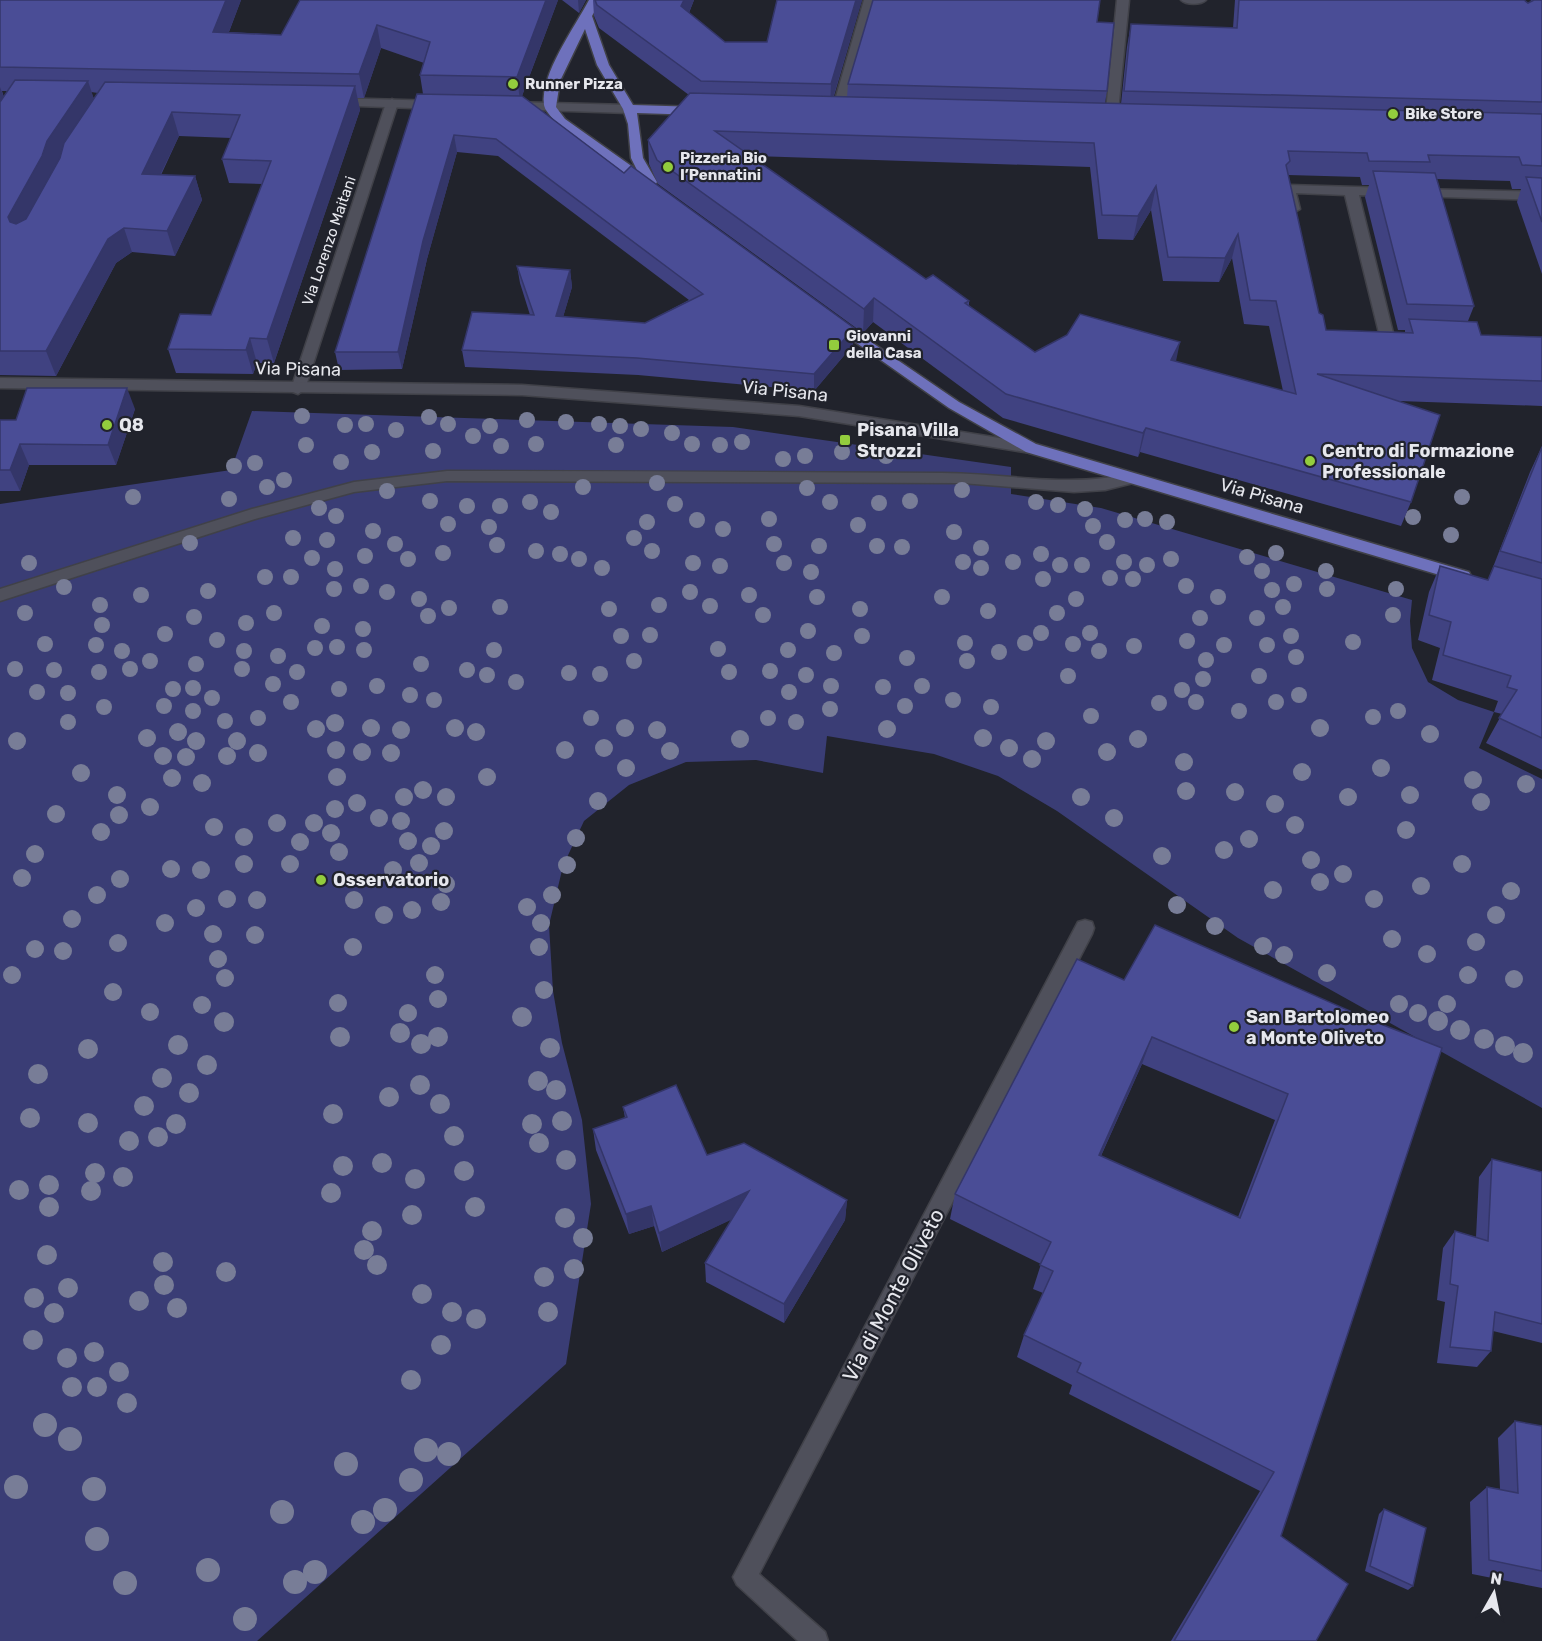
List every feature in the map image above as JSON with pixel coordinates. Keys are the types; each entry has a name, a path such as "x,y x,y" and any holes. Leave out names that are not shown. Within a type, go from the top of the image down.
{"main road":[{"path":"587,17 603,65 629,109 634,124 637,158 659,192 561,122 550,107 550,93 564,56 595,0"},
{"path":"629,109 710,111"},
{"path":"826,315 954,405 1031,448"},
{"name":"Via Pisana","path":"1031,448 1477,580"}],"street":[{"path":"837,114 870,0"},
{"path":"1111,121 1123,0"},
{"path":"1187,0 1200,0"},
{"path":"321,102 448,105"},
{"name":"Via Lorenzo Maitani","path":"298,389 392,104"},
{"path":"504,106 629,109"},
{"path":"1295,222 1288,189 1351,191 1435,199 1542,196"},
{"path":"1351,191 1386,337"},
{"name":"Via Pisana","path":"0,383 298,389 522,390 799,411 1031,448"},
{"path":"0,595 252,514 343,490 447,476 962,478 1074,487 1105,485 1132,478"},
{"name":"Via di Monte Oliveto","path":"816,1641 745,1577 1085,928"}],"shaded area":[{"path":"252,411 733,427 1011,467 1011,494 1101,508 1412,600 1410,621 1412,648 1428,682 1458,700 1494,712 1479,748 1542,779 1542,1108 1238,938 1057,811 998,776 934,754 827,736 823,773 756,760 686,762 629,785 584,821 563,866 549,925 553,991 562,1043 582,1120 591,1204 566,1364 257,1641 0,1641 0,504 231,470"}],"building":[{"path":"0,0 226,0 213,32 281,35 300,0 546,0 517,77 420,75 430,42 377,25 359,74 0,67"},
{"path":"595,0 684,0 681,6 725,42 767,42 777,0 856,0 831,84 701,81 597,5"},
{"path":"873,0 1100,0 1097,22 1114,23 1107,91 848,84"},
{"path":"1239,0 1524,0 1528,3 1542,0 1542,102 1124,91 1131,24 1237,28"},
{"path":"15,80 88,81 47,141 42,156 8,217 10,222 16,224 26,219 60,158 64,143 105,82 355,86 267,339 250,338 246,350 168,349 180,314 211,315 271,161 222,159 240,115 172,112 142,174 195,176 167,231 124,228 108,239 46,351 0,351 0,102"},
{"path":"690,93 1542,114 1542,166 1522,165 1519,157 1428,155 1430,162 1369,161 1367,153 1288,151 1290,161 1286,165 1319,313 1323,315 1326,330 1413,333 1409,319 1477,322 1481,335 1542,337 1542,381 1317,374 1440,415 1411,502 1146,428 1143,433 1006,394 874,298 864,309 657,160 648,140","holes":["715,131 1094,143 1102,215 1138,216 1156,186 1168,257 1225,258 1238,234 1250,300 1276,301 1296,394 1171,360 1180,342 1080,314 1067,335 1035,352 965,303 969,301 933,275 926,279"]},
{"path":"417,94 522,96 624,173 631,166 854,328 814,374 637,358 462,350 472,312 534,315 517,266 570,270 556,316 645,323 703,294 496,139 454,135 423,241 398,352 335,352"},
{"path":"1373,171 1435,173 1474,306 1407,304"},
{"path":"1526,177 1542,178 1542,222"},
{"path":"27,388 127,388 108,445 20,444 10,470 0,470 0,420 16,420"},
{"path":"1542,447 1542,563 1500,551"},
{"path":"1440,566 1488,580 1494,566 1542,579 1542,738 1499,718 1517,690 1507,687 1511,676 1443,655 1451,622 1429,615"},
{"path":"1155,925 1368,1019 1442,1048 1281,1536 1348,1584 1316,1641 1174,1641 1274,1472 1077,1372 1081,1363 1024,1335 1053,1271 1040,1265 1051,1242 955,1194 1077,959 1124,980","holes":["1152,1037 1288,1094 1240,1218 1099,1155"]},
{"path":"676,1085 707,1155 744,1143 847,1200 784,1304 705,1263 749,1191 659,1233 651,1206 626,1214 593,1129 627,1117 623,1107"},
{"path":"1492,1159 1542,1172 1542,1324 1495,1312 1491,1351 1450,1347 1458,1286 1450,1284 1455,1231 1488,1241"},
{"path":"1515,1421 1542,1426 1542,1571 1489,1560 1487,1487 1518,1493"},
{"path":"1384,1509 1426,1528 1413,1586 1370,1566"}],"place":[{"name":"Runner Pizza","path":"513,84"},
{"name":"Bike Store","path":"1393,114"},
{"name":"Pizzeria Bio I’Pennatini","path":"668,167"},
{"name":"Giovanni della Casa","path":"834,345"},
{"name":"Q8","path":"107,425"},
{"name":"Pisana Villa Strozzi","path":"845,440"},
{"name":"Centro di Formazione Professionale","path":"1310,461"},
{"name":"Osservatorio","path":"321,880"},
{"name":"San Bartolomeo a Monte Oliveto","path":"1234,1027"}]}
